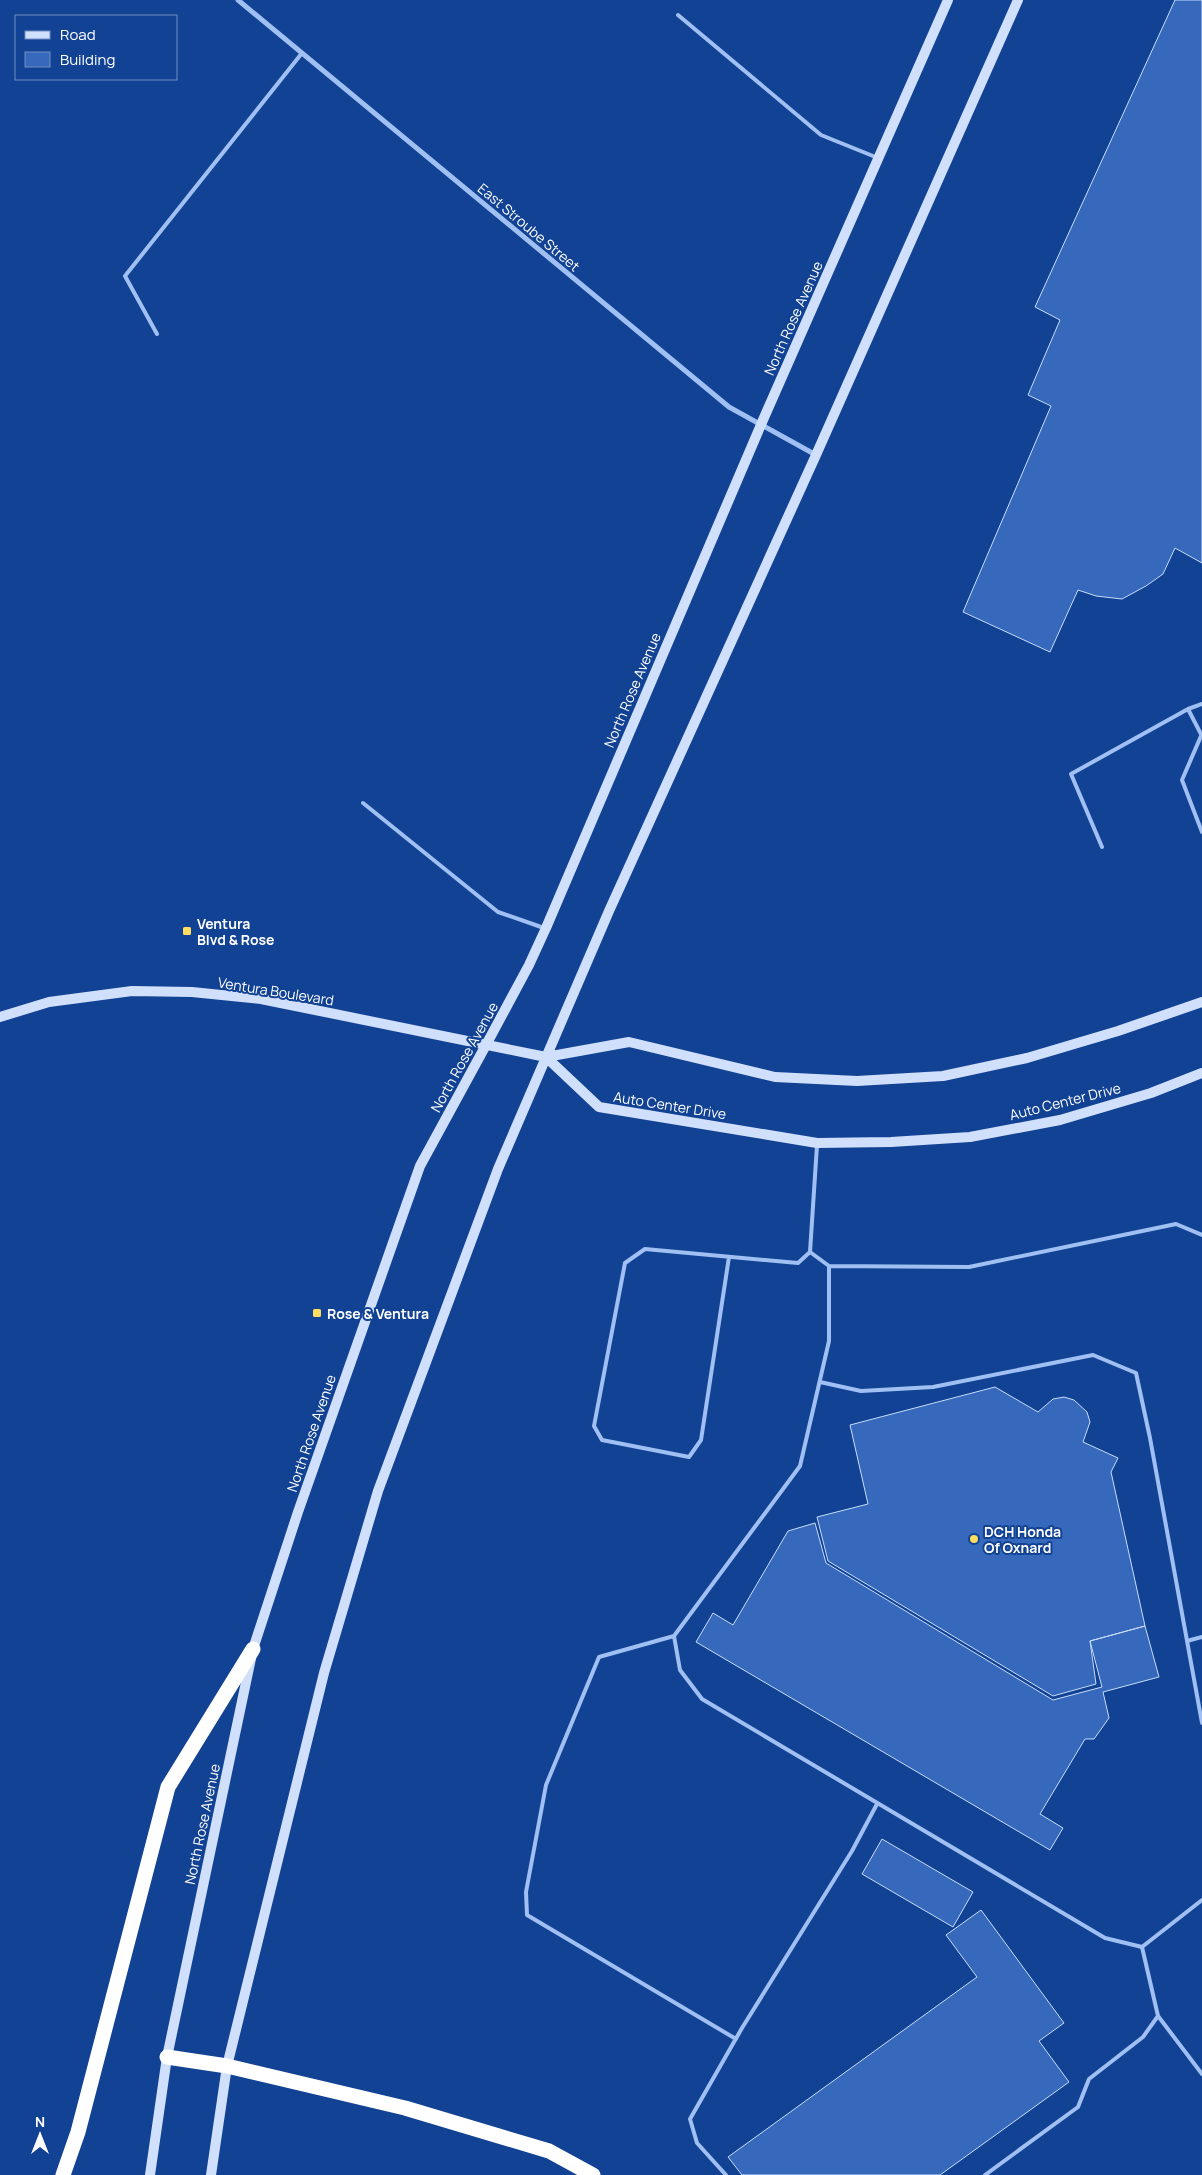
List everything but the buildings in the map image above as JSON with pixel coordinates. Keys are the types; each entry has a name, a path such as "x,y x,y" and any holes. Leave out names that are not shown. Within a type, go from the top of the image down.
{"highway":[{"path":"63,2175 78,2132 168,1787 254,1649"},
{"path":"167,2057 227,2066 405,2108 549,2151 593,2175"}],"main road":[{"name":"North Rose Avenue","path":"150,2175 167,2057 254,1649 298,1512 420,1166 529,965 546,928 761,424 948,0"},
{"path":"211,2175 227,2066 324,1672 378,1491 498,1169 546,1057 584,974 613,902 816,455 1018,0"},
{"name":"Ventura Boulevard","path":"0,1016 49,1002 132,991 192,992 261,999 546,1057"},
{"path":"546,1057 629,1042 775,1077 857,1081 942,1076 1027,1058 1118,1031 1202,1002"},
{"name":"Auto Center Drive","path":"546,1057 599,1107 817,1143 970,1138 1060,1120 1152,1093 1202,1072"}],"street":[{"name":"East Stroube Street","path":"238,0 729,407 816,455"}],"lane":[{"path":"678,15 821,136 878,158"},
{"path":"157,334 125,276 302,53"},
{"path":"1102,847 1072,774 1188,709 1202,704"},
{"path":"1188,709 1202,736 1182,780 1202,832"},
{"path":"362,803 498,912 546,928"},
{"path":"730,1257 702,1440 689,1456 602,1440 594,1426 625,1263 645,1248 798,1263 810,1252 817,1143"},
{"path":"810,1252 829,1266 969,1267 1176,1224 1202,1235"},
{"path":"736,2039 527,1915 526,1892 546,1785 599,1656 674,1636 800,1466 829,1341 829,1266"},
{"path":"820,1382 861,1391 933,1387 1093,1355 1136,1373 1150,1438 1202,1723"},
{"path":"674,1636 680,1670 702,1699 1105,1938 1142,1947"},
{"path":"1187,1641 1202,1637"},
{"path":"726,2175 697,2142 690,2119 736,2039 852,1851 877,1804"},
{"path":"1142,1947 1202,1900"},
{"path":"1142,1947 1158,2016 1202,2074"},
{"path":"985,2175 1078,2107 1089,2079 1143,2037 1158,2016"}],"place":[{"name":"Ventura Blvd & Rose","path":"187,931"},
{"name":"Rose & Ventura","path":"317,1313"},
{"name":"DCH Honda Of Oxnard","path":"974,1539"}]}
